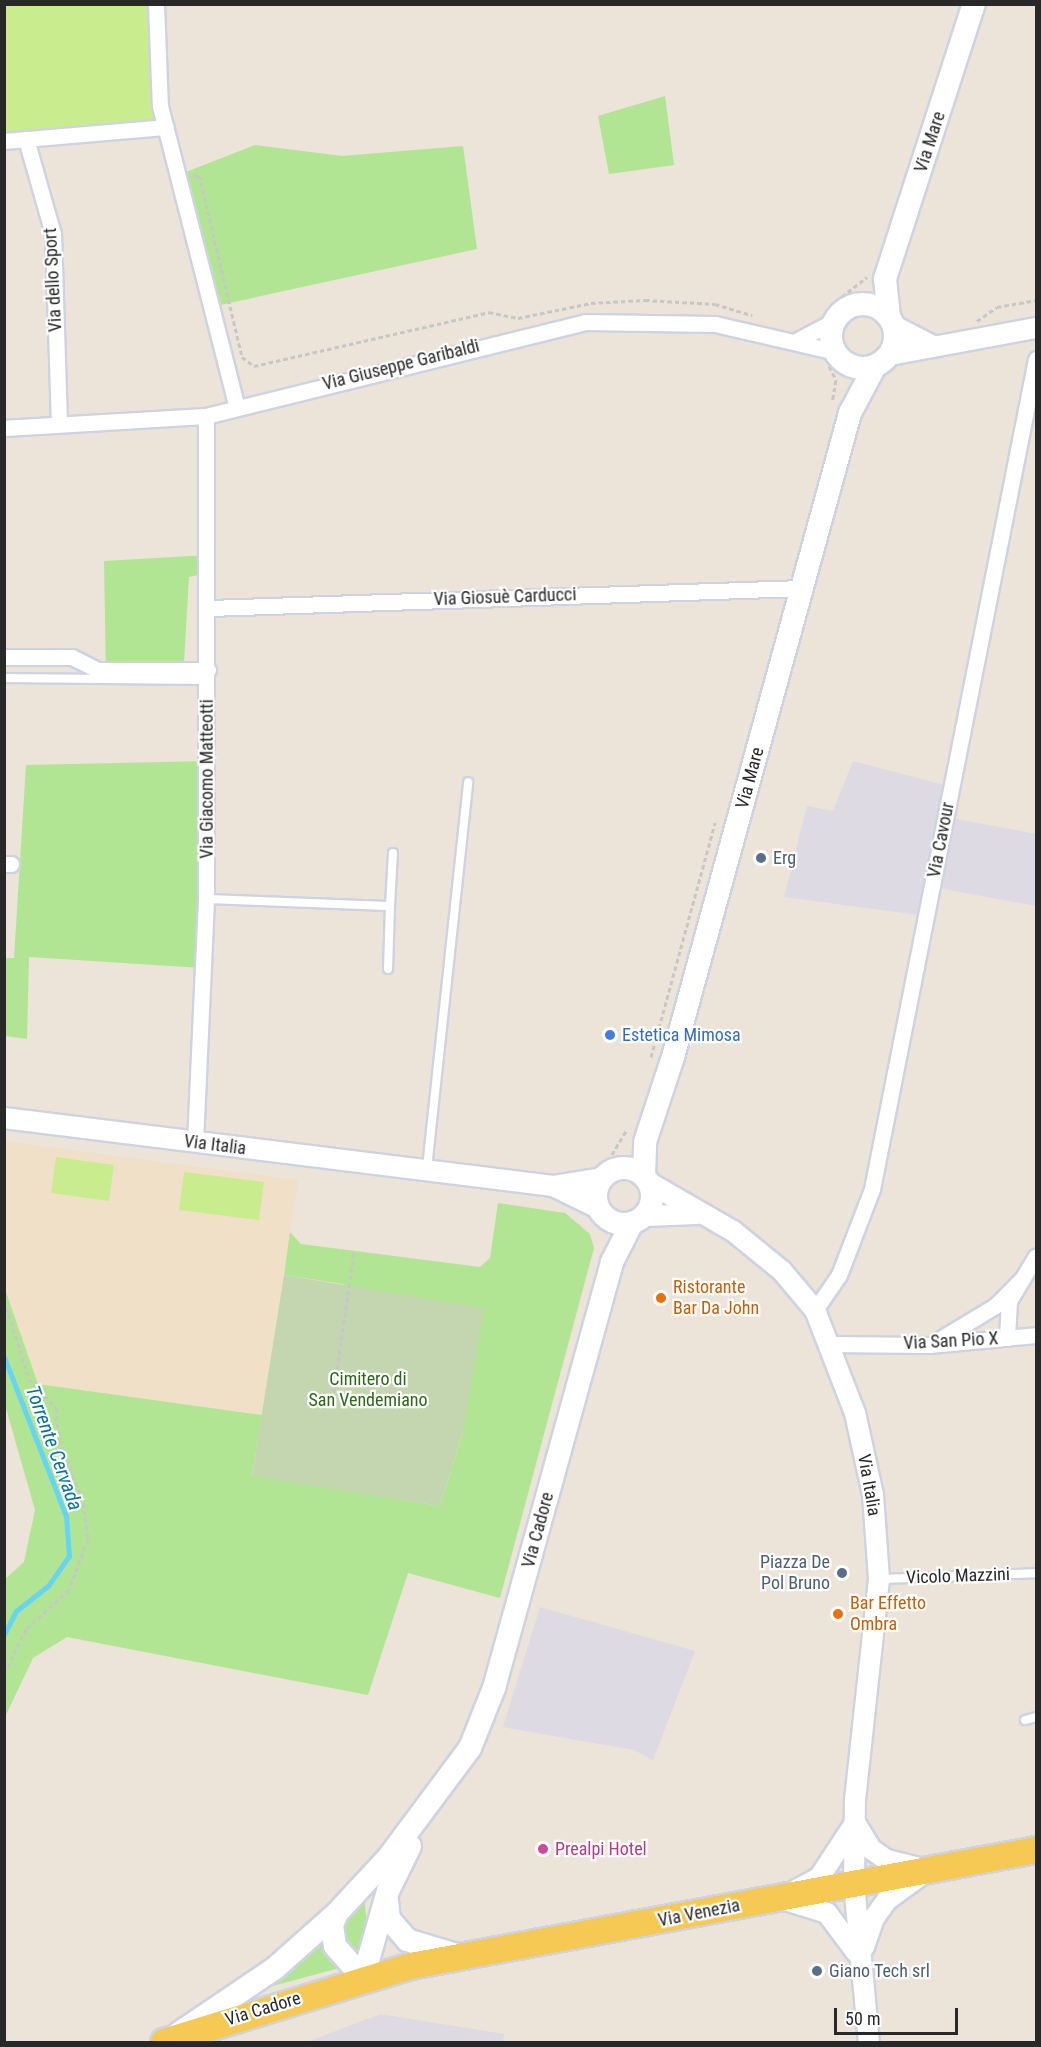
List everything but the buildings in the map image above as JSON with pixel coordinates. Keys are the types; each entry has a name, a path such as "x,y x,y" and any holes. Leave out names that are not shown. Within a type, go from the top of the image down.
{"main road":[{"name":"Via Mare","path":"646,1179 645,1142 674,1057 801,588 841,411 830,316 860,304 879,273 974,4"},
{"name":"Via Mare","path":"841,411 882,360 892,322 879,273"},
{"path":"860,304 892,322"},
{"path":"835,359 882,360"},
{"name":"Via Mare","path":"608,1171 645,1142"},
{"path":"608,1171 646,1179"},
{"name":"Via Cadore","path":"608,1171 597,1193 604,1214 612,1262"},
{"name":"Via Cadore","path":"442,1789 470,1748 494,1688 612,1262 652,1200 646,1179"},
{"path":"604,1214 638,1220"},
{"path":"363,1978 388,1891 442,1789"},
{"path":"164,2043 274,1969 337,1913 442,1789"},
{"name":"Via Venezia","path":"363,1978 461,1955 1036,1850"},
{"path":"388,1891 389,1919 400,1934 427,1950 461,1955"},
{"path":"337,1913 335,1946 363,1978"},
{"name":"Via Cadore","path":"164,2043 363,1978"}],"street":[{"path":"156,4 165,127 237,405"},
{"path":"4,141 165,127"},
{"name":"Via dello Sport","path":"26,139 53,234 59,424"},
{"path":"798,340 830,316"},
{"name":"Via Giuseppe Garibaldi","path":"4,428 206,416 237,405 585,322 715,324 798,340 835,359"},
{"path":"892,322 933,346"},
{"path":"882,360 933,346 1036,328"},
{"name":"Via Cavour","path":"815,1310 839,1275 872,1189 1036,359"},
{"name":"Via Giacomo Matteotti","path":"195,1142 206,898 208,609 206,416"},
{"name":"Via Giosuè Carducci","path":"208,609 801,588"},
{"path":"4,657 72,657 98,670 208,675"},
{"name":"Via Italia","path":"4,1118 553,1186 604,1214"},
{"name":"Via Italia","path":"553,1186 608,1171"},
{"name":"Via Italia","path":"646,1179 697,1214 755,1247 815,1310 855,1413 873,1496 879,1579 855,1821 854,1884 867,2038"},
{"path":"638,1220 697,1214"},
{"path":"1007,1338 1009,1302 1036,1256"},
{"path":"984,1339 980,1327 995,1306 1022,1279"},
{"path":"929,1345 995,1306"},
{"name":"Via San Pio X","path":"830,1344 929,1345 1036,1335"},
{"path":"855,1821 871,1849 887,1860 929,1869"},
{"name":"Via Italia","path":"771,1898 819,1878 855,1821"},
{"name":"Via Italia","path":"862,1965 874,1918 887,1900 929,1869"},
{"name":"Via Italia","path":"771,1898 809,1904 827,1913 849,1937 862,1965"}],"lane":[{"path":"4,678 208,675"},
{"path":"426,1170 468,782"},
{"path":"388,969 393,853"},
{"path":"206,898 390,906"},
{"name":"Vicolo Mazzini","path":"879,1579 1036,1573"},
{"path":"1025,1720 1036,1717"}],"path":[{"path":"179,180 199,175 242,357 254,366 489,312 518,318 591,303 645,300 715,304 760,317"},
{"path":"830,316 879,273"},
{"path":"970,325 997,307 1036,300"},
{"path":"835,359 841,411"},
{"path":"648,1067 717,818"},
{"path":"608,1171 629,1124"},
{"path":"332,1406 354,1251"},
{"path":"4,1300 29,1379 56,1408 59,1440 83,1503 88,1539 69,1590 26,1629 4,1674"}],"shaded area":[{"path":"853,761 952,787 946,817 1036,834 1036,906 932,887 926,916 784,897 807,806 833,811"},
{"path":"4,1141 298,1180 262,1415 38,1384 5,1286"},
{"path":"540,1607 695,1651 653,1760 634,1750 503,1727"},
{"path":"380,2014 504,2034 503,2042 307,2042"}],"green space":[{"path":"4,5 156,5 165,127 5,141"},
{"path":"665,96 674,165 609,174 598,116"},
{"path":"255,145 342,156 463,146 477,249 211,307 178,175"},
{"path":"208,555 208,573 189,577 183,680 106,679 104,561"},
{"path":"207,761 202,968 29,957 27,1039 5,1036 5,958 14,958 26,765"},
{"path":"56,1157 114,1165 109,1201 51,1193"},
{"path":"184,1172 264,1182 259,1220 179,1210"},
{"path":"498,1203 565,1213 590,1234 594,1248 500,1598 408,1573 368,1695 67,1637 33,1658 5,1717 5,1579 24,1562 35,1510 5,1405 4,1286 38,1384 262,1415 252,1475 440,1506 463,1432 343,1284 284,1275 290,1232 301,1244 480,1267 490,1258"},
{"name":"Cimitero di San Vendemiano","path":"284,1275 484,1308 463,1432 440,1506 252,1476"},
{"path":"364,1898 368,1930 361,1962 343,1946 343,1917"},
{"path":"323,1938 339,1968 262,1989"}],"waterway":[{"name":"Torrente Cervada","path":"4,1357 66,1516 69,1556 49,1585 16,1611 4,1635"}],"place":[{"name":"Erg","path":"761,858"},
{"name":"Estetica Mimosa","path":"610,1035"},
{"name":"Ristorante Bar Da John","path":"661,1298"},
{"name":"Piazza De Pol Bruno","path":"842,1573"},
{"name":"Bar Effetto Ombra","path":"838,1614"},
{"name":"Prealpi Hotel","path":"543,1849"},
{"name":"Giano Tech srl","path":"817,1971"}]}
